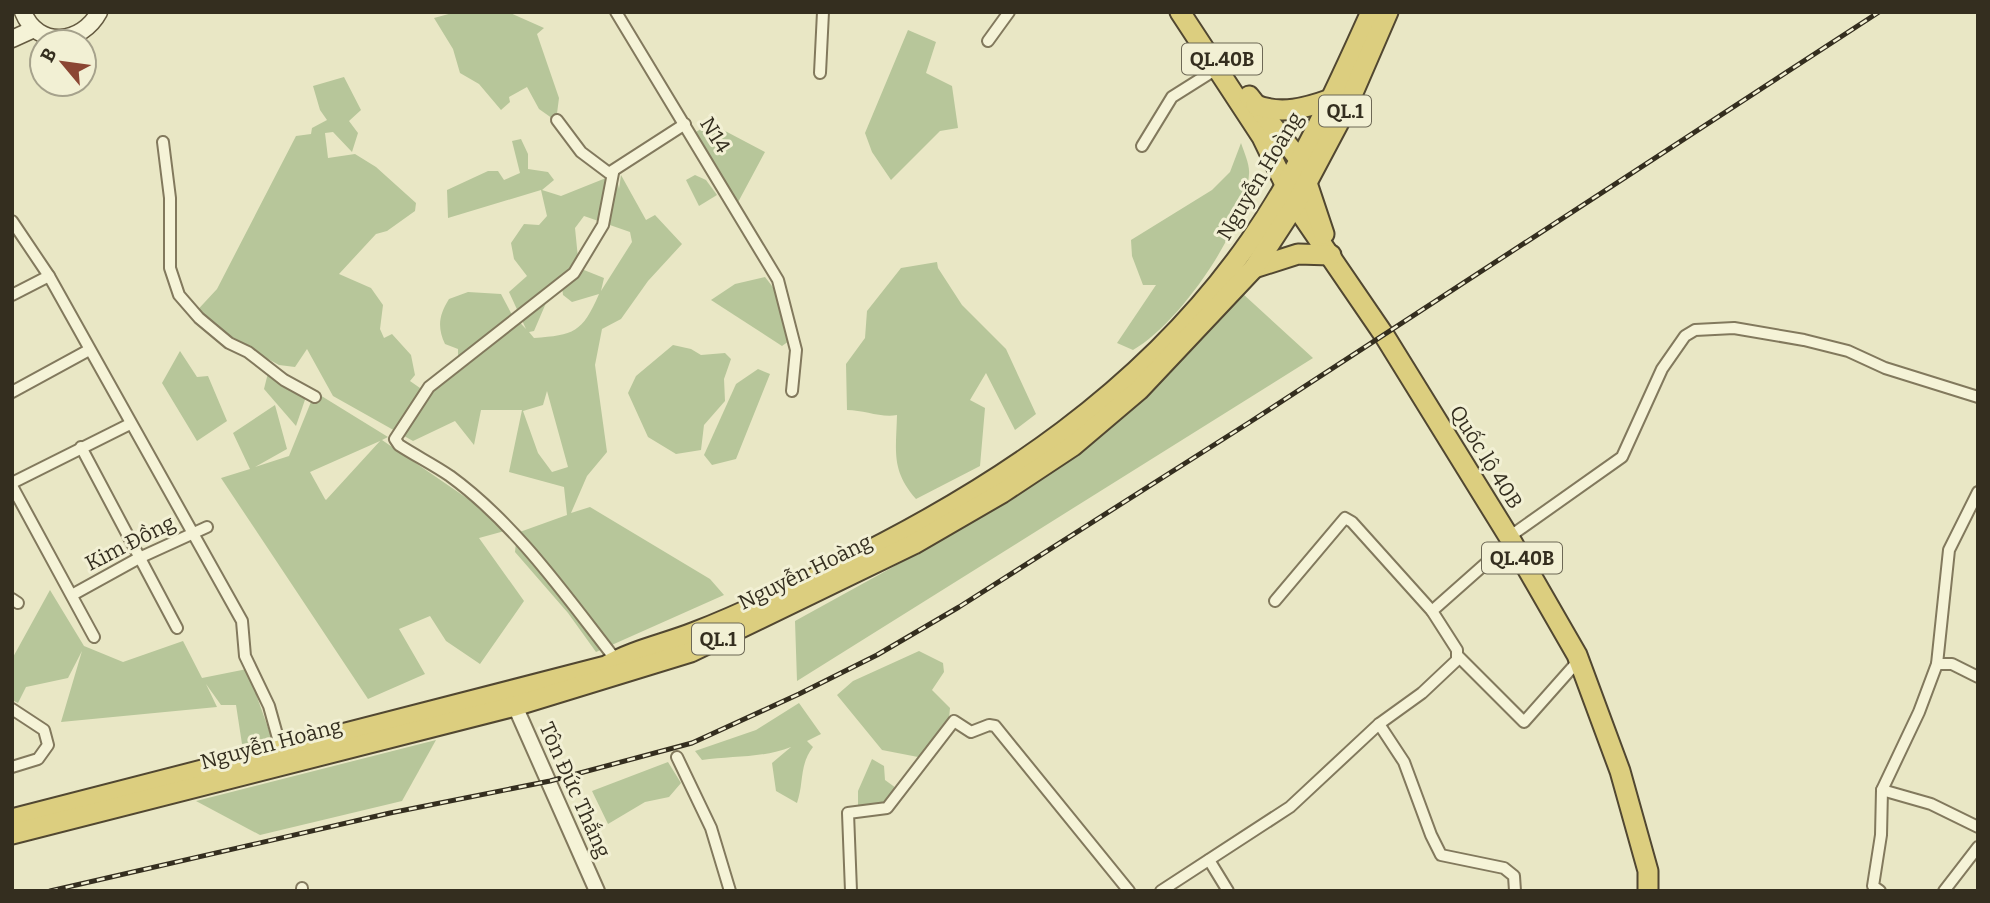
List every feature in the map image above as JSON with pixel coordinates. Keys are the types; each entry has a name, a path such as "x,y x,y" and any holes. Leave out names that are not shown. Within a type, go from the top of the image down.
{"highway":[{"name":"QL.40B","path":"1180,12 1262,137 1283,184"},
{"name":"Quốc lộ 40B","path":"1191,12 1256,105 1299,159 1332,254"},
{"name":"Nguyễn Hoàng","path":"14,820 593,669 695,632 834,569 953,507 1012,470 1123,384 1189,318 1250,241 1299,159 1331,99 1371,12"},
{"name":"Nguyễn Hoàng","path":"14,820 515,706 691,652 914,544 1002,493 1073,446 1139,390 1254,268 1307,185 1346,109 1390,12"},
{"path":"1256,105 1278,111 1311,106 1331,99"},
{"name":"Quốc lộ 40B","path":"1283,184 1295,205 1332,254 1510,539 1579,660 1620,771 1648,871 1648,891"},
{"path":"1254,268 1298,254 1332,254"}],"main road":[{"path":"23,12 33,28"},
{"path":"87,28 99,12"},
{"path":"12,39 28,32"}],"street":[{"name":"N14","path":"616,12 778,280 796,350 792,391"},
{"path":"820,73 823,12"},
{"path":"988,41 1009,12"},
{"path":"1142,146 1172,97 1218,68"},
{"path":"558,120 581,152 601,170 613,173"},
{"path":"616,660 540,564 486,509 449,475 399,445 395,439 429,387 469,353 569,279 599,236 613,173 685,124"},
{"path":"163,142 170,198 170,268 179,295 199,318 229,343 248,352 284,380 315,397"},
{"path":"12,221 49,276 242,621 247,661 269,706 281,749"},
{"path":"12,295 49,276"},
{"path":"1432,611 1510,539 1622,457 1661,369 1685,336 1695,330 1734,328 1804,340 1843,350 1885,368 1978,397"},
{"path":"12,392 89,350"},
{"path":"94,637 12,484 81,447 130,425"},
{"path":"81,447 177,628"},
{"path":"1880,891 1873,886 1881,835 1882,790 1919,712 1937,664 1949,551 1978,492"},
{"path":"1275,601 1346,519 1352,522 1432,611 1448,633 1457,655 1524,722 1579,660"},
{"name":"Kim Đồng","path":"72,595 139,558 207,527"},
{"path":"1161,891 1290,807 1379,724 1422,693 1457,660 1457,655"},
{"path":"1937,664 1952,664 1978,677"},
{"name":"Tôn Đức Thắng","path":"515,706 597,891"},
{"path":"12,709 44,730 48,739 43,755 12,767"},
{"path":"851,891 848,813 887,808 954,721 971,733 989,725 995,726 1129,891"},
{"path":"1379,724 1404,762 1441,855 1504,868 1514,876 1515,891"},
{"path":"677,757 711,828 730,891"},
{"path":"1882,790 1931,804 1978,827"},
{"path":"1944,891 1978,847"},
{"path":"1209,859 1228,891"}],"green space":[{"path":"456,12 508,12 544,28 537,34 559,98 556,121 539,109 527,87 509,97 510,102 501,110 479,84 460,73 453,49 434,18"},
{"path":"908,30 936,42 926,73 952,86 958,128 940,131 891,180 872,152 865,133"},
{"path":"344,77 361,110 349,121 358,133 352,152 333,132 325,133 328,158 355,154 376,167 416,203 415,211 387,231 376,234 339,274 371,288 383,305 380,329 384,338 392,334 411,355 415,375 410,381 420,388 458,368 458,349 445,344 440,327 441,316 449,299 468,292 501,294 511,313 526,329 509,292 527,276 514,259 511,243 524,224 539,225 547,216 541,190 448,218 447,190 488,171 498,171 504,180 520,173 512,141 521,139 528,154 528,169 548,172 554,180 542,190 561,196 616,174 619,189 621,175 646,220 655,215 682,244 648,281 621,319 602,329 595,365 607,452 587,476 571,513 590,507 710,579 724,595 596,652 568,613 515,552 517,533 567,515 564,487 509,472 522,410 481,410 474,445 455,421 413,441 333,396 307,349 295,367 279,365 191,317 217,289 296,136 311,134 312,128 327,120 320,110 313,86","holes":["584,216 630,232 632,242 601,291 604,278 579,268 575,228","562,287 563,295 572,302 599,294 587,317 575,330 534,338 529,332 534,331 546,303","547,391 568,467 552,472 538,453 523,411 543,405"]},
{"path":"710,123 765,152 736,206 703,153 705,148 696,132"},
{"path":"1241,143 1249,170 1245,196 1223,247 1189,297 1151,337 1133,350 1117,343 1156,285 1143,285 1132,256 1131,240 1212,190 1230,172"},
{"path":"695,175 706,180 717,195 699,206 686,180"},
{"path":"937,262 938,268 962,305 1006,349 1036,414 1015,430 986,373 970,400 985,408 980,466 916,499 902,479 899,469 896,450 897,415 847,410 846,364 865,338 867,311 901,268"},
{"path":"765,277 783,300 796,336 782,346 711,300 735,284"},
{"path":"1243,294 1313,358 797,681 795,621 893,567 1036,479 1156,387"},
{"path":"673,345 691,349 701,355 725,353 731,359 724,379 725,401 704,425 701,450 676,454 648,437 628,393 636,376"},
{"path":"180,351 197,377 208,376 227,421 197,441 162,383"},
{"path":"758,369 770,374 736,459 712,465 704,455 736,384"},
{"path":"268,373 309,388 296,426 264,389"},
{"path":"315,392 388,437 382,440 512,529 479,538 524,601 480,664 446,641 430,616 399,629 425,674 368,699 221,478 250,469 233,433 275,405 287,449 255,467 289,456","holes":["380,441 326,500 310,472"]},
{"path":"50,590 84,646 123,662 183,641 202,678 247,669 272,739 242,744 236,705 221,705 206,684 217,707 61,722 82,651 68,678 26,687 18,703 12,700 12,659"},
{"path":"919,651 943,663 944,672 932,690 950,708 949,719 932,752 918,757 882,750 837,695 853,681"},
{"path":"799,703 821,734 807,741 813,747 804,767 797,803 776,791 772,763 791,747 759,755 702,760 695,751 756,730"},
{"path":"436,740 402,801 260,835 196,801"},
{"path":"872,759 884,766 885,780 896,788 891,805 865,809 858,806 858,791"},
{"path":"668,762 681,783 669,797 645,802 608,824 592,791"}],"railway":[{"path":"50,891 390,813 550,781 692,743 799,694 877,655 959,607 1250,422 1879,12"}]}
